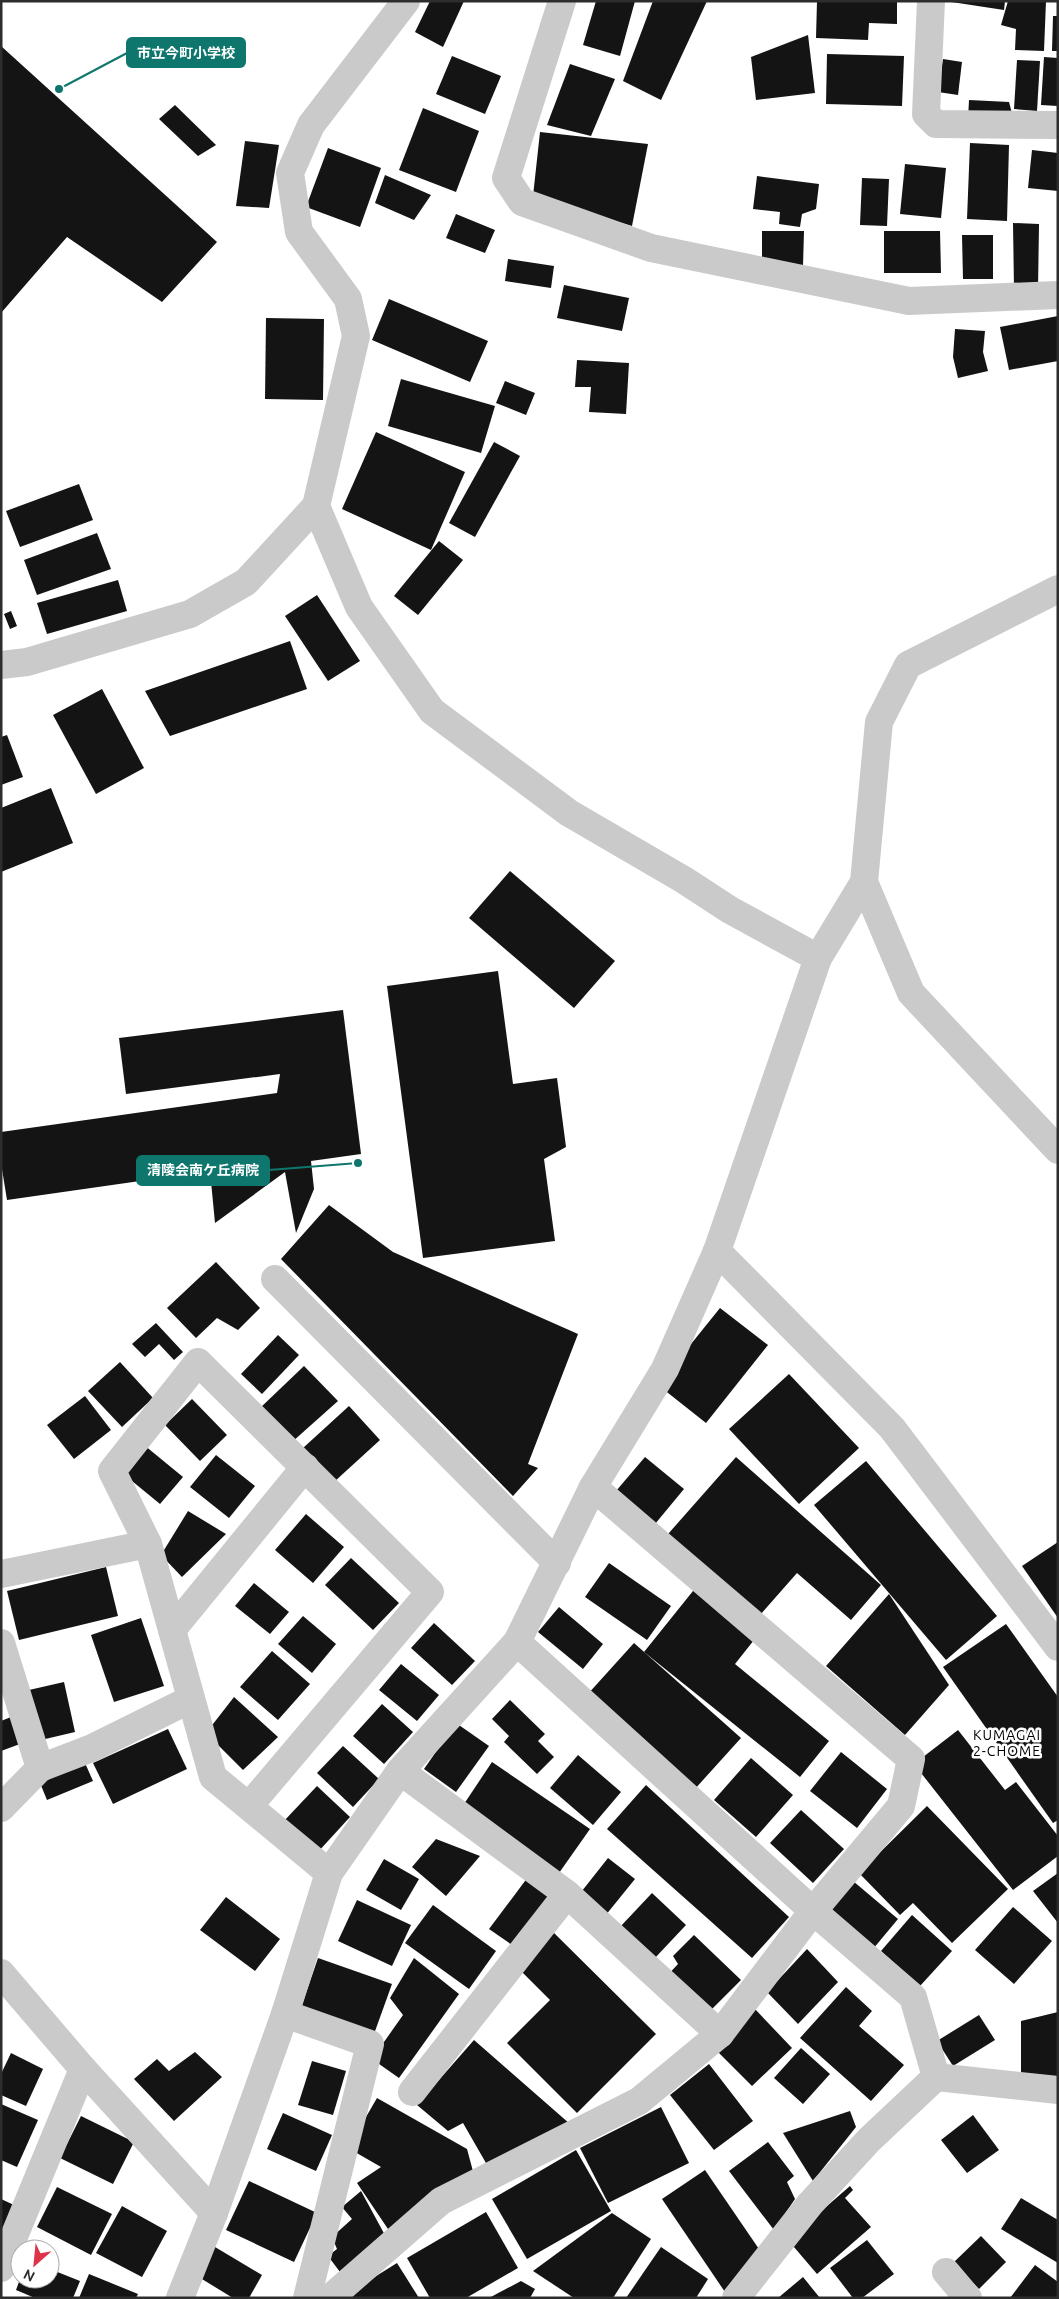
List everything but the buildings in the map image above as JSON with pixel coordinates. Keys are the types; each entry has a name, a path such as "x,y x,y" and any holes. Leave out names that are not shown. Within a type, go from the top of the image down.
{"street":[{"path":"1,665 27,662 190,614 246,582 316,506 356,336 348,299 299,232 290,173 311,125 406,1"},
{"path":"562,1 506,178 522,202 651,248 909,301 1058,295"},
{"path":"931,1 926,114 936,124 1058,125"},
{"path":"316,506 359,607 432,711 568,813 684,880 730,910 818,958"},
{"path":"180,2298 214,2213 285,2014 329,1873 400,1771 517,1642 593,1486 665,1369 717,1251 818,958 864,882 879,722 908,665 1058,589"},
{"path":"864,882 912,993 1058,1150"},
{"path":"717,1251 892,1428 1058,1647"},
{"path":"275,1279 557,1563"},
{"path":"249,1806 430,1592 198,1362 112,1471 148,1544 213,1777 329,1873"},
{"path":"172,1630 305,1468"},
{"path":"330,2298 441,2201 639,2101 720,2034 813,1911 901,1806 911,1759 593,1486"},
{"path":"1,1574 148,1544"},
{"path":"517,1642 813,1911 913,1997 936,2077"},
{"path":"1,1643 40,1768"},
{"path":"1,1808 40,1768 92,1748 191,1699"},
{"path":"400,1771 567,1894 720,2034"},
{"path":"412,2092 567,1894"},
{"path":"1,1973 83,2069 214,2213"},
{"path":"285,2014 370,2044 307,2298"},
{"path":"1,2268 83,2069"},
{"path":"736,2298 823,2190 869,2140 936,2077 1058,2090"},
{"path":"946,2272 968,2298"}],"place":[{"name":"市立今町小学校","path":"59,89"},
{"name":"清陵会南ケ丘病院","path":"358,1163"}],"district":[{"name":"KUMAGAI 2-CHOME","path":"1007,1744"}]}
